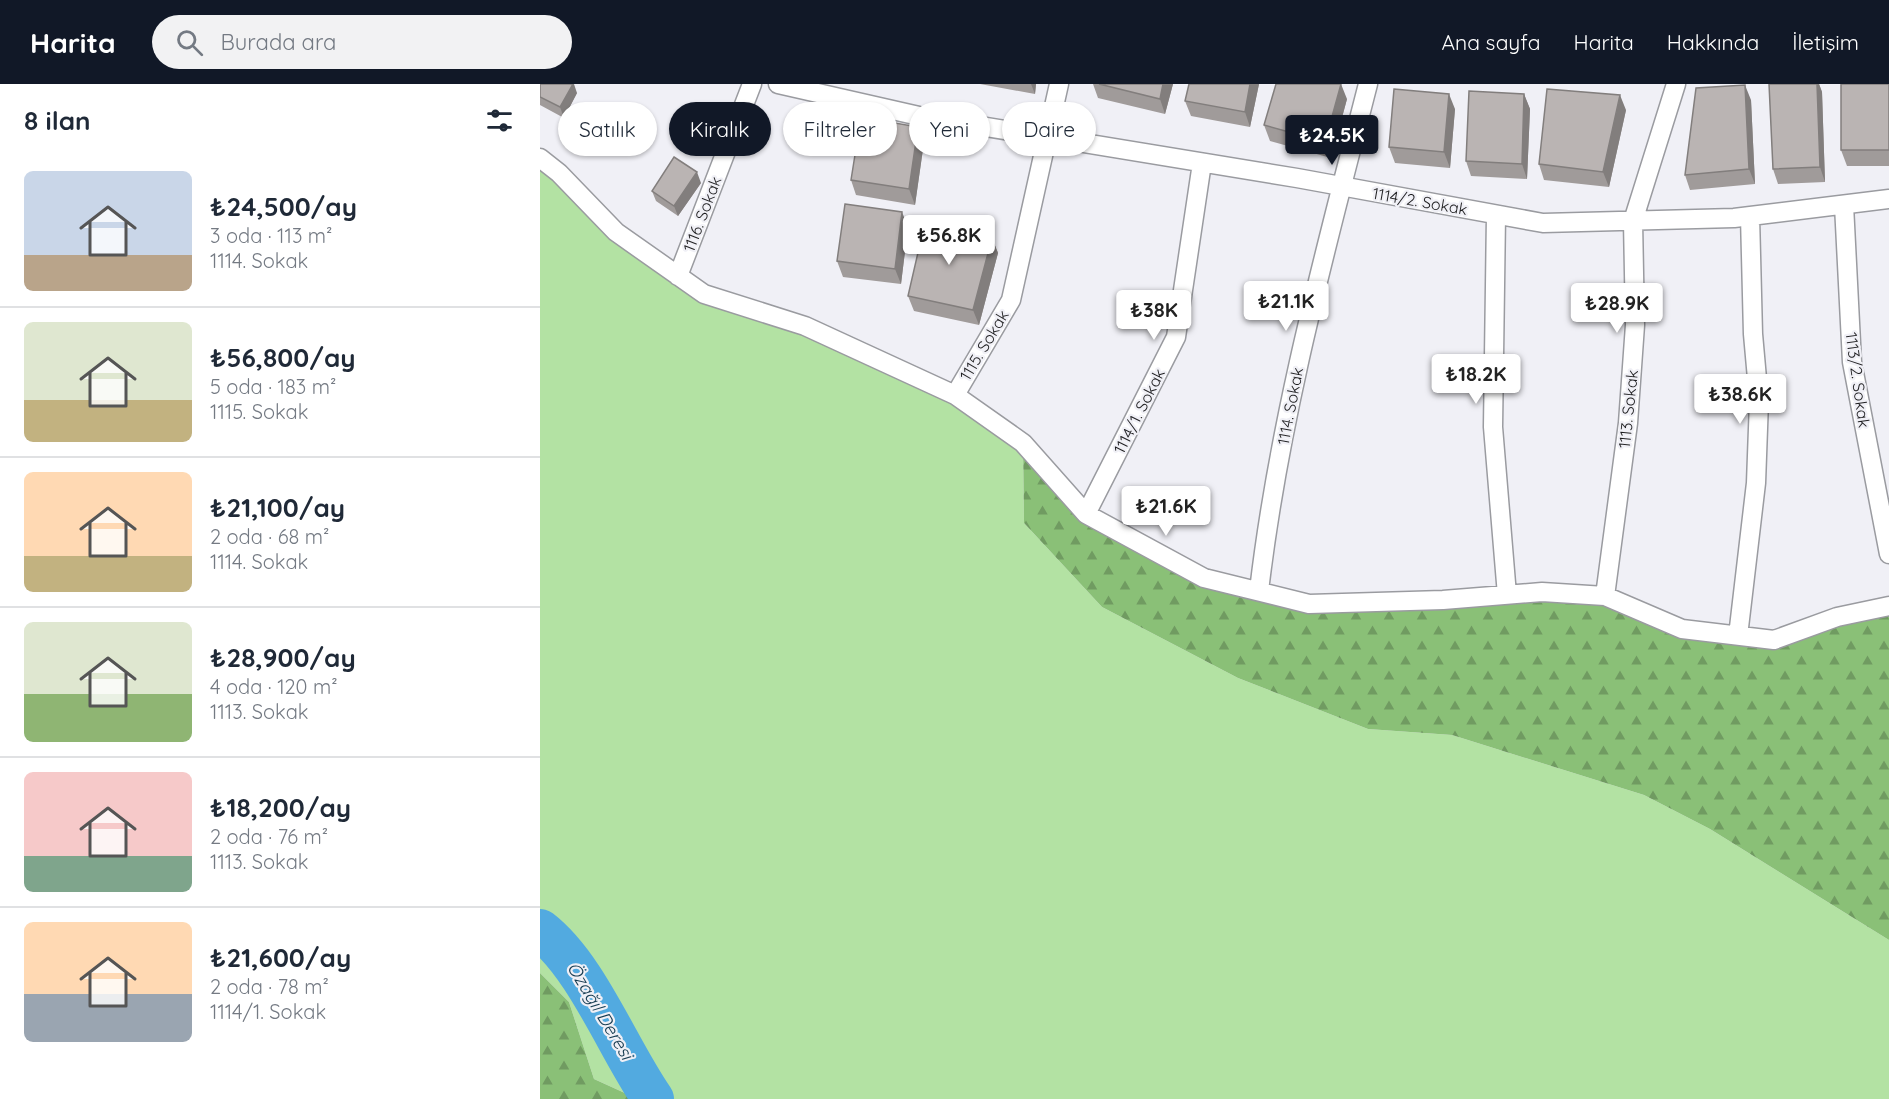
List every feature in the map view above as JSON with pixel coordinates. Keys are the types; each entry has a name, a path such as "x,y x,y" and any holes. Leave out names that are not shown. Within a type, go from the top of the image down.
{"street":[{"name":"1116. Sokak","path":"678,276 752,84"},
{"name":"1114/2. Sokak","path":"778,84 919,116 1002,130"},
{"name":"1115. Sokak","path":"1054,102 1059,84"},
{"name":"1114. Sokak","path":"1259,591 1268,513 1303,341 1368,84"},
{"name":"1113. Sokak","path":"1605,596 1628,423 1635,325 1633,221 1676,84"},
{"name":"1114/2. Sokak","path":"1096,145 1341,186 1543,223 1750,216 1889,199"},
{"name":"1115. Sokak","path":"955,395 1011,300 1041,156"},
{"path":"540,158 559,173 616,232 704,294 805,326 955,395 1023,443 1086,514 1204,578 1309,604 1443,600 1542,592 1605,596 1682,629 1774,640 1837,618 1889,606"},
{"name":"1114/1. Sokak","path":"1086,514 1176,337 1202,163"},
{"name":"1113/2. Sokak","path":"1844,205 1852,362 1889,554"},
{"path":"1496,214 1493,427 1507,595"},
{"path":"1738,636 1756,483 1758,424 1750,216"}],"green space":[{"path":"540,158 704,294 955,395 1023,443 1024,523 1102,607 1238,678 1368,729 1452,735 1644,795 1710,829 1889,940 1889,1099 638,1099 594,1079 569,1002 540,973"},
{"path":"1023,443 1086,514 1204,578 1309,604 1605,596 1682,629 1774,640 1889,606 1889,940 1710,829 1644,795 1452,735 1368,729 1238,678 1102,607 1024,523"},
{"path":"540,973 569,1002 594,1079 638,1099 540,1099"}],"building":[{"path":"540,84 573,84 563,102 558,102 558,106 540,97"},
{"path":"1099,84 1163,84 1160,99"},
{"path":"1189,84 1250,84 1245,112 1185,101"},
{"path":"1276,84 1341,84 1325,142 1264,125"},
{"path":"1769,84 1817,84 1820,167 1773,169"},
{"path":"1841,84 1889,84 1889,150 1841,150"},
{"path":"1745,85 1749,169 1685,175 1696,88"},
{"path":"1394,89 1449,94 1444,152 1389,147"},
{"path":"1547,89 1620,95 1603,172 1539,164"},
{"path":"1469,91 1524,94 1522,164 1466,161"},
{"path":"897,123 909,125 909,156 914,156 909,189 851,180 855,156 897,156"},
{"path":"674,157 697,172 674,206 652,191"},
{"path":"845,204 902,212 895,269 837,261"},
{"path":"925,222 992,238 973,310 908,296"}],"waterway":[{"name":"Özağıl Deresi","path":"540,930 573,965 653,1099"}]}
